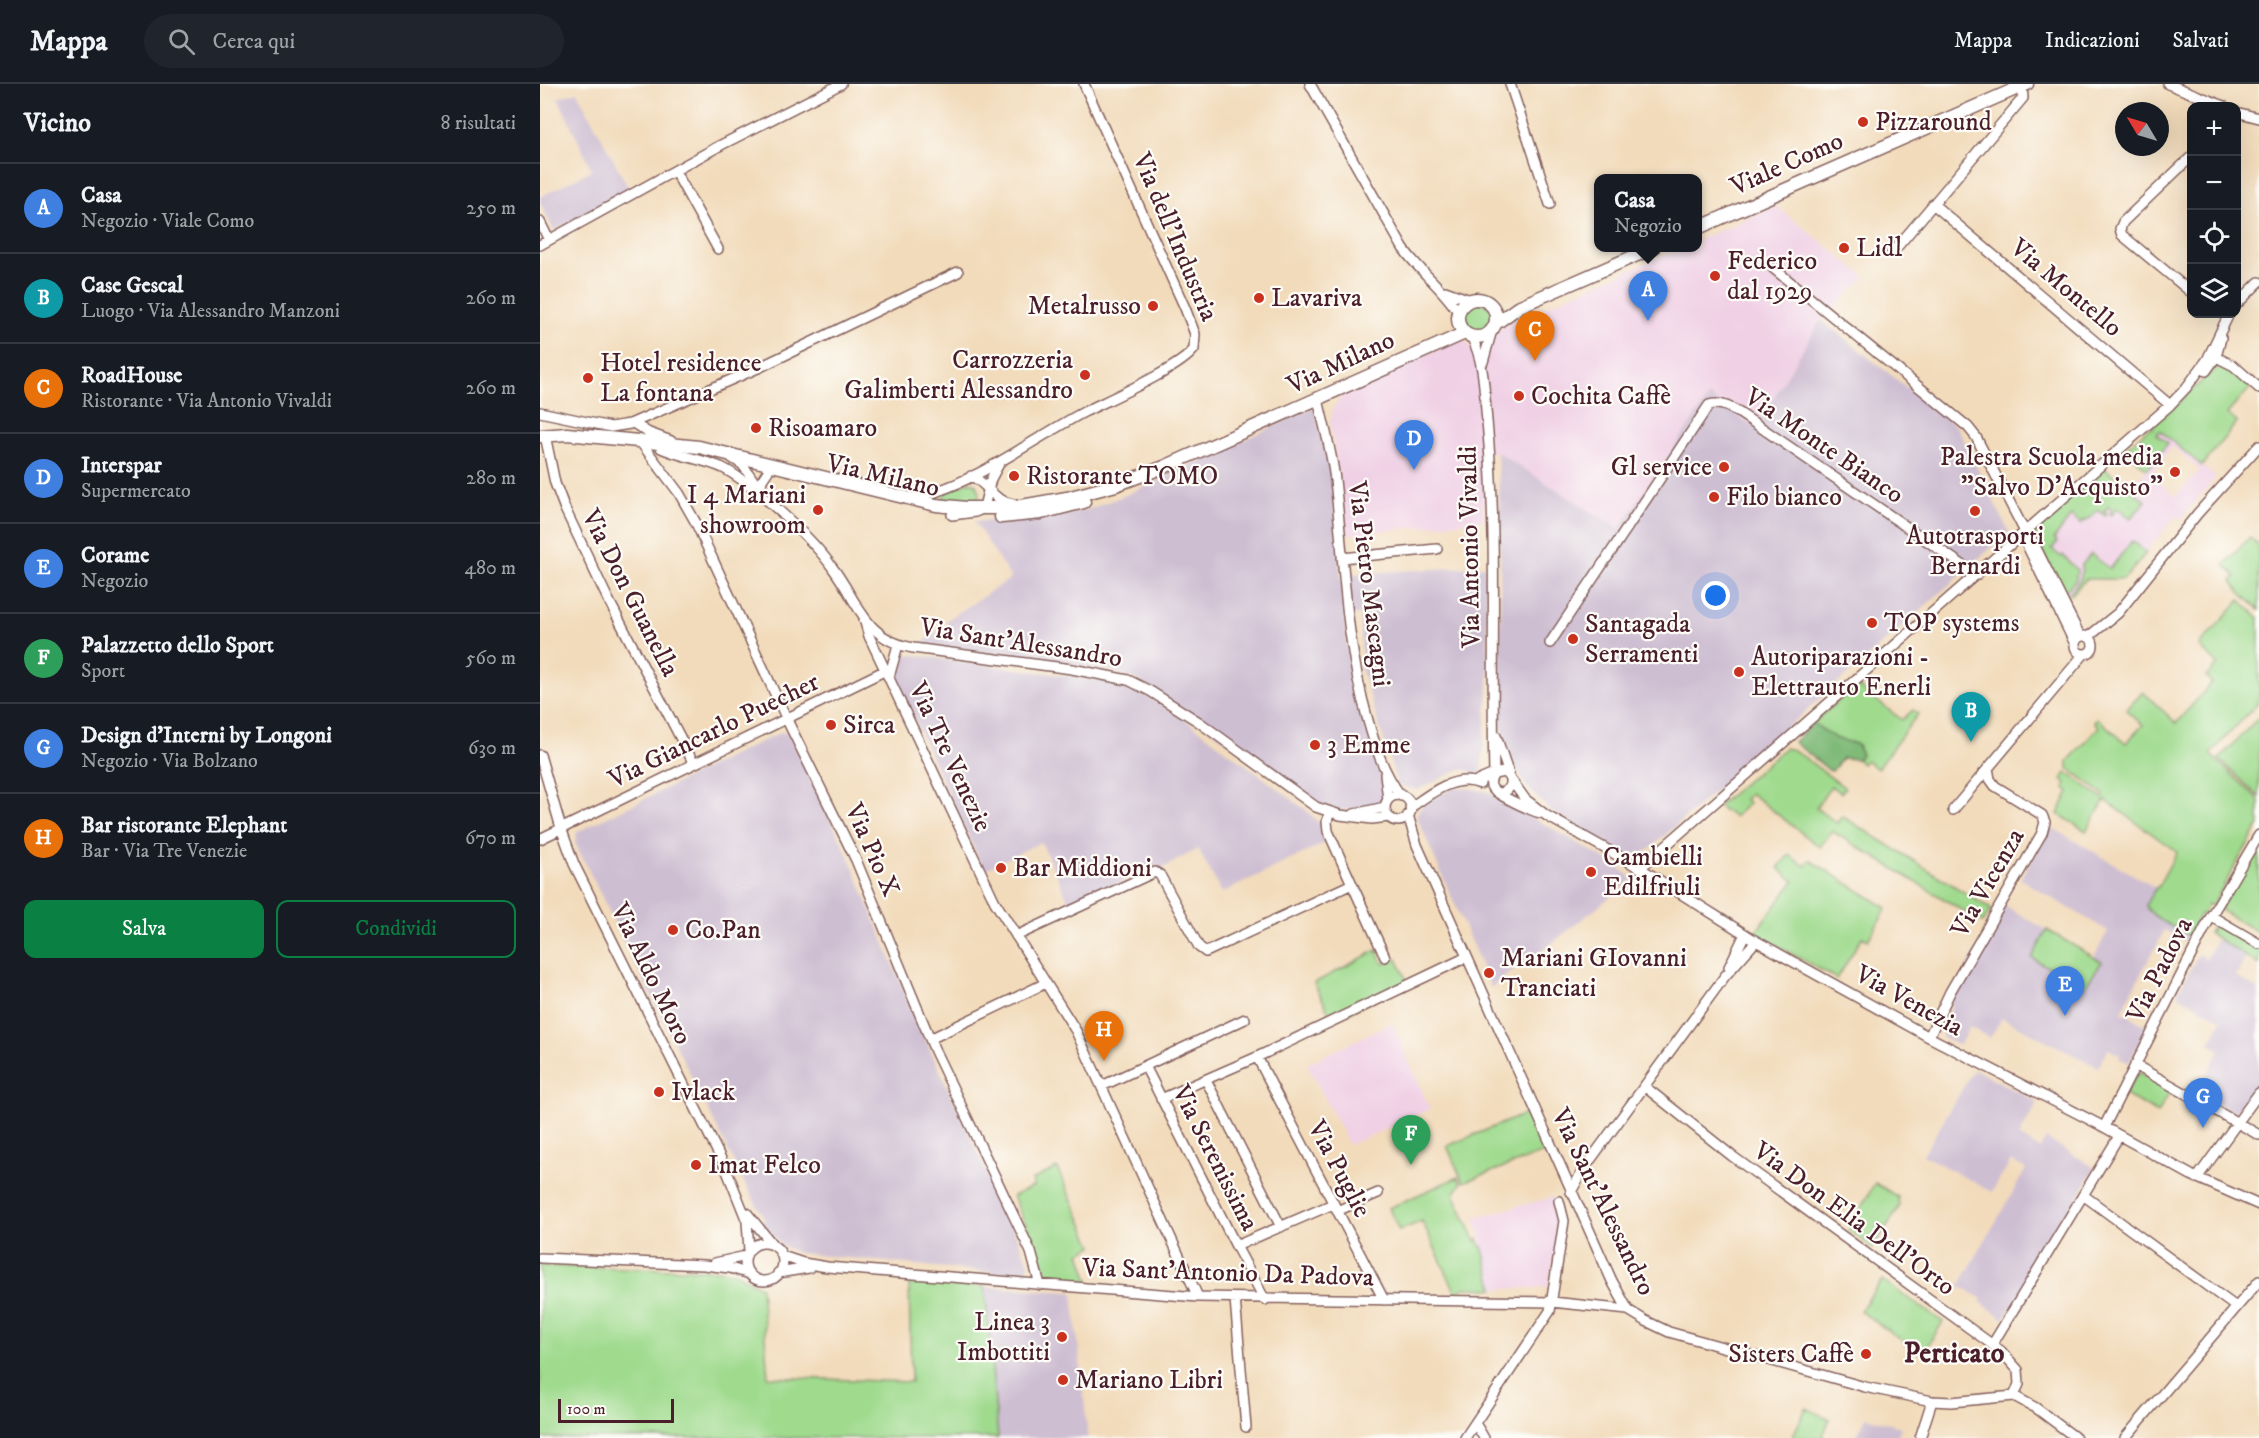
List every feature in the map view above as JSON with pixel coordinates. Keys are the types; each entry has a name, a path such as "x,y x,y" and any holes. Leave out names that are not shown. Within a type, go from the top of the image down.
{"main road":[{"name":"Viale Como","path":"1702,226 2024,85"},
{"path":"1458,312 1457,320 1468,335 1486,335 1520,306 1644,252"},
{"path":"1438,343 1465,302 1470,300 1483,299 1489,303 1496,316 1493,327"},
{"path":"1489,303 1520,306"},
{"name":"Via Milano","path":"613,439 642,444 659,442 743,465 943,511 1004,517 1059,509 1112,492 1438,343 1468,335"},
{"path":"543,436 567,434 613,439"},
{"name":"Via Milano","path":"613,439 699,447 908,498 943,511 1024,506 1095,491 1164,467"}],"street":[{"path":"540,222 544,243 841,84"},
{"name":"Via dell'Industria","path":"1000,461 1179,363 1193,352 1196,342 1194,330 1169,270 1084,84"},
{"path":"1310,84 1403,248 1418,267 1443,290 1458,312"},
{"path":"1510,84 1550,204"},
{"path":"2168,84 2214,102"},
{"path":"1892,254 2023,98 2024,85"},
{"path":"2241,113 2259,118"},
{"path":"2187,161 2122,222 2120,229 2122,235 2187,289"},
{"path":"675,171 718,249"},
{"name":"Via Montello","path":"1933,204 2170,405"},
{"path":"1773,268 1968,427 1976,437 2081,644"},
{"path":"540,412 611,427 636,422 758,368 958,272"},
{"path":"2241,300 2259,282"},
{"path":"1443,290 1470,300"},
{"path":"1640,868 2202,376 2221,337 2224,320"},
{"path":"1482,367 1493,327"},
{"path":"1468,335 1478,350 1482,367"},
{"path":"2213,355 2234,366 2259,388"},
{"name":"Via Antonio Vivaldi","path":"1482,367 1490,455 1494,610 1494,774"},
{"name":"Via Pietro Mascagni","path":"1318,399 1334,470 1355,672 1371,734 1385,771 1407,805"},
{"name":"Via Monte Bianco","path":"1550,643 1709,405 1716,403 1724,404 1747,418 1977,575"},
{"path":"659,442 653,425 661,411"},
{"path":"636,422 659,442 722,468 760,493"},
{"name":"Via Don Guanella","path":"543,436 557,491 606,595 694,764"},
{"path":"659,442 685,445"},
{"name":"Via Pio X","path":"642,444 692,514 856,860 930,1039 1031,1252 1040,1285"},
{"path":"1953,810 2071,668 2081,644 2118,613 2205,505 2259,446"},
{"path":"699,447 735,459 743,465 760,493"},
{"path":"908,498 945,488 1000,461"},
{"path":"945,488 943,511 973,513 982,509 992,476 1000,461"},
{"path":"760,493 762,480 768,471"},
{"path":"971,476 1002,501 1024,506"},
{"name":"Via Sant'Alessandro","path":"760,493 826,558 863,617 876,632 895,644 1092,672 1128,680 1189,716 1308,802 1329,813 1372,819 1393,819 1417,844"},
{"path":"1342,558 1437,549"},
{"name":"Via Tre Venezie","path":"863,617 869,636 995,902 1074,1028 1198,1298"},
{"path":"880,659 884,647 895,644 888,674"},
{"name":"Via Giancarlo Puecher","path":"540,839 788,718 888,674"},
{"path":"1493,725 1510,778 1511,787 1506,792 1497,792 1490,779 1494,774"},
{"name":"Via Aldo Moro","path":"540,755 574,864 726,1171 741,1206 748,1225 747,1253"},
{"name":"Via Vicenza","path":"1929,1037 1950,992 2042,833 2045,822 2042,815 1995,786 1990,779 1988,768"},
{"name":"Via Pietro Mascagni","path":"1385,771 1387,803 1393,819"},
{"path":"1393,819 1403,820 1407,805 1452,783 1475,782 1504,772 1510,778"},
{"name":"Via Venezia","path":"1510,778 1525,799 1547,816 1640,868 1756,941 1929,1037 2104,1127 2196,1178 2259,1205"},
{"name":"Via Venezia","path":"1475,782 1523,807 1547,816"},
{"name":"Via Sant'Alessandro","path":"1340,814 1359,813 1387,803 1394,796 1407,805 1417,844 1565,1179 1612,1281 1628,1310 1649,1323 1674,1333 1865,1387 1932,1401 1951,1402 2014,1395"},
{"path":"1329,813 1328,828 1385,957"},
{"name":"Via Padova","path":"2104,1127 2211,916 2259,835"},
{"path":"1016,936 1155,872 1160,875 1199,947 1206,952 1352,884"},
{"path":"2211,916 2259,944"},
{"path":"1725,976 1745,934"},
{"path":"1571,1192 1583,1170 1725,976 1756,941"},
{"path":"1161,1099 1257,1057 1467,957"},
{"path":"930,1039 1046,983"},
{"path":"1102,1086 1245,1019"},
{"name":"Via Puglie","path":"1257,1057 1384,1300"},
{"path":"2135,1065 2259,1136"},
{"name":"Via Serenissima","path":"1145,1066 1265,1300"},
{"path":"1206,1080 1281,1227"},
{"name":"Via Don Elia Dell'Orto","path":"1644,1086 1732,1156 2014,1363 2018,1370 2019,1384 2014,1395"},
{"path":"2196,1178 2259,1094"},
{"path":"1992,1345 2119,1136"},
{"path":"1565,1179 1583,1170"},
{"path":"1236,1246 1281,1227 1378,1193"},
{"path":"2083,1195 2236,1307"},
{"path":"1465,1438 1548,1316 1564,1221 1558,1201"},
{"name":"Via Aldo Moro","path":"741,1206 774,1246"},
{"path":"540,1258 704,1265 733,1269 758,1279 767,1280 778,1273 782,1264 782,1256 774,1246 762,1243 747,1253 704,1265"},
{"path":"747,1253 747,1269 750,1274"},
{"name":"Via Sant'Antonio Da Padova","path":"782,1256 827,1268"},
{"name":"Via Sant'Antonio Da Padova","path":"778,1273 802,1268 827,1268 1198,1298 1552,1302 1628,1310"},
{"path":"2125,1438 2259,1281"},
{"path":"1235,1299 1246,1427"},
{"path":"2014,1395 2036,1408 2076,1438"},
{"path":"1920,1438 1932,1401"},
{"path":"1475,1423 1484,1438"}],"shaded area":[{"path":"577,92 629,189 554,231 540,202 540,197 592,170 558,98"},
{"path":"1776,206 1866,277 1821,320 1755,428 1709,396 1619,529 1497,452 1484,452 1484,520 1344,535 1340,485 1330,422 1333,408 1343,394 1456,340 1464,341 1471,346 1486,343 1511,321 1671,252 1702,252 1702,238"},
{"path":"1821,320 1957,427 2009,532 1654,845 1644,853 1625,855 1550,811 1526,786 1510,755 1501,725 1500,512 1497,452 1619,529 1709,396 1755,428"},
{"path":"2218,367 2251,387 2227,414 2237,422 2202,466 2216,477 2181,519 2176,516 2123,579 2086,579 2071,595 2061,589 2041,523 2104,468 2130,490 2147,469 2124,450","holes":["2214,375 2160,431 2134,453 2130,449","2172,446 2200,470 2176,496 2151,475"]},
{"path":"1314,407 1331,469 1347,644 1353,683 1380,771 1384,799 1382,804 1357,810 1339,810 1317,803 1138,681 1112,671 919,645 948,625 946,621 1011,578 974,521 1017,521 1055,517 1093,508 1128,494"},
{"path":"1485,566 1489,676 1481,773 1476,776 1468,770 1458,770 1417,790 1398,785 1358,659 1362,658 1360,615 1352,615 1349,574"},
{"path":"905,654 1113,682 1136,690 1183,718 1306,810 1322,826 1329,841 1222,893 1198,849 1161,869 1158,865 1071,906 1041,842 984,870 898,685 897,679"},
{"path":"781,732 789,734 849,857 910,1006 1029,1263 1026,1276 798,1253 781,1245 762,1223 764,1218 575,843 577,832"},
{"path":"1456,787 1486,791 1614,864 1633,879 1491,988 1416,815 1425,802"},
{"path":"2051,827 2156,888 2147,903 2148,911 2189,936 2186,942 2165,930 2122,1012 2148,1027 2129,1063 2108,1049 2098,1067 2002,1018 1990,1038 1969,1027 1959,1046 1942,1037 1942,1026 1952,1006 1949,999 2002,904 2047,930 2033,958 2101,961 2094,957 2108,931 2020,879"},
{"path":"2217,939 2247,957 2235,976 2259,990 2259,1081 2233,1112 2197,1093 2220,1050 2209,1043 2222,1020 2177,994 2199,954 2206,959"},
{"path":"1392,1023 1430,1109 1349,1145 1307,1064"},
{"path":"1974,1069 2038,1102 2019,1136 2040,1149 2046,1138 2095,1168 2004,1319 1980,1302 1982,1298 1959,1286 2026,1169 2011,1161 1992,1192 1923,1155"},
{"path":"1553,1197 1561,1221 1548,1287 1494,1289 1475,1218"},
{"path":"985,1287 1073,1292 1088,1438 998,1438"},
{"path":"1866,1417 1901,1427 1897,1438 1856,1438"}],"green space":[{"path":"1477,302 1488,307 1493,318 1488,329 1477,334 1466,329 1461,318 1466,307"},
{"path":"2218,367 2228,367 2251,387 2227,414 2237,422 2202,466 2160,431 2156,434 2168,443 2147,469 2124,450 2150,427 2152,429 2153,425"},
{"path":"2104,468 2146,501 2131,518 2117,508 2112,515 2110,514 2112,510 2108,507 2104,511 2107,514 2105,516 2098,510 2081,524 2071,516 2054,539 2057,542 2052,549 2061,557 2063,555 2077,570 2076,580 2065,591 2061,589 2035,536 2041,523"},
{"path":"969,482 975,483 979,491 979,496 974,503 942,500 949,491"},
{"path":"2250,537 2259,546 2259,610 2241,593 2232,581 2236,576 2224,565"},
{"path":"2132,541 2146,553 2127,576 2123,579 2086,579 2071,595 2069,593 2079,581 2082,574 2081,566 2091,554 2110,569"},
{"path":"2240,600 2259,618 2259,702 2210,754 2259,800 2259,825 2212,906 2208,904 2203,915 2200,914 2189,936 2157,918 2146,905 2177,852 2105,800 2086,831 2058,814 2069,791 2064,788 2066,783 2062,780 2066,772 2102,798 2104,795 2068,768 2068,761 2099,727 2094,722 2097,718 2126,743 2143,725 2126,710 2143,692 2176,723 2212,683 2206,677 2218,664 2199,646"},
{"path":"1857,685 1902,720 1913,710 1918,714 1877,769 1866,760 1862,764 1857,759 1859,758 1859,747 1856,744 1835,738 1813,723"},
{"path":"2259,717 2259,797 2219,759"},
{"path":"1813,723 1835,738 1856,744 1862,754 1857,759 1842,758 1832,771 1829,770 1794,742"},
{"path":"1785,748 1794,750 1845,788 1841,793 1831,786 1816,808 1837,823 1842,816 1991,909 1983,923 1832,831 1820,847 1750,793 1745,800 1749,803 1734,817 1718,806"},
{"path":"2259,841 2259,933 2220,910"},
{"path":"1789,855 1805,866 1810,860 1887,908 1868,940 1862,937 1837,979 1755,933 1794,881 1778,868"},
{"path":"2215,923 2259,947 2259,965 2209,933"},
{"path":"2047,930 2102,962 2084,988 2032,958"},
{"path":"1377,950 1384,964 1397,959 1408,983 1333,1020 1314,983"},
{"path":"2140,1073 2171,1090 2158,1113 2125,1095 2134,1077"},
{"path":"1528,1113 1546,1152 1463,1182 1447,1146"},
{"path":"1057,1168 1093,1246 1080,1253 1089,1281 1053,1278 1046,1271 1013,1196 1034,1186 1032,1180"},
{"path":"1458,1177 1461,1184 1454,1194 1475,1240 1478,1239 1482,1246 1494,1289 1464,1288 1456,1293 1422,1221 1399,1231 1389,1208"},
{"path":"1875,1183 1898,1197 1899,1207 1873,1248 1848,1230"},
{"path":"540,1266 718,1270 735,1273 761,1287 768,1377 911,1382 909,1278 985,1287 998,1438 540,1438"},
{"path":"1882,1280 1943,1322 1922,1354 1860,1311"},
{"path":"1806,1408 1830,1419 1822,1438 1792,1438"}],"place":[{"name":"Pizzaround","path":"1863,122"},
{"name":"Lidl","path":"1844,248"},
{"name":"Federico dal 1929","path":"1715,276"},
{"name":"Lavariva","path":"1259,298"},
{"name":"Metalrusso","path":"1153,306"},
{"name":"Casa","path":"1648,321"},
{"name":"RoadHouse","path":"1535,361"},
{"name":"Carrozzeria Galimberti Alessandro","path":"1085,375"},
{"name":"Hotel residence La fontana","path":"588,378"},
{"name":"Cochita Caffè","path":"1519,396"},
{"name":"Risoamaro","path":"756,428"},
{"name":"Gl service","path":"1724,467"},
{"name":"Interspar","path":"1414,470"},
{"name":"Palestra Scuola media \"Salvo D'Acquisto\"","path":"2175,472"},
{"name":"Ristorante TOMO","path":"1014,476"},
{"name":"Filo bianco","path":"1714,497"},
{"name":"I 4 Mariani showroom","path":"818,510"},
{"name":"Autotrasporti Bernardi","path":"1975,511"},
{"name":"TOP systems","path":"1872,623"},
{"name":"Santagada Serramenti","path":"1573,639"},
{"name":"Autoriparazioni - Elettrauto Enerli","path":"1739,672"},
{"name":"Sirca","path":"831,725"},
{"name":"Case Gescal","path":"1971,742"},
{"name":"3 Emme","path":"1315,745"},
{"name":"Bar Middioni","path":"1001,868"},
{"name":"Cambielli Edilfriuli","path":"1591,872"},
{"name":"Co.Pan","path":"673,930"},
{"name":"Mariani GIovanni Tranciati","path":"1489,973"},
{"name":"Corame","path":"2065,1016"},
{"name":"Bar ristorante Elephant","path":"1104,1061"},
{"name":"Ivlack","path":"659,1092"},
{"name":"Design d'Interni by Longoni","path":"2203,1128"},
{"name":"Imat Felco","path":"696,1165"},
{"name":"Palazzetto dello Sport","path":"1411,1165"},
{"name":"Linea 3 Imbottiti","path":"1062,1337"},
{"name":"Sisters Caffè","path":"1866,1354"},
{"name":"Mariano Libri","path":"1063,1380"}],"district":[{"name":"Perticato","path":"1954,1353"}]}
